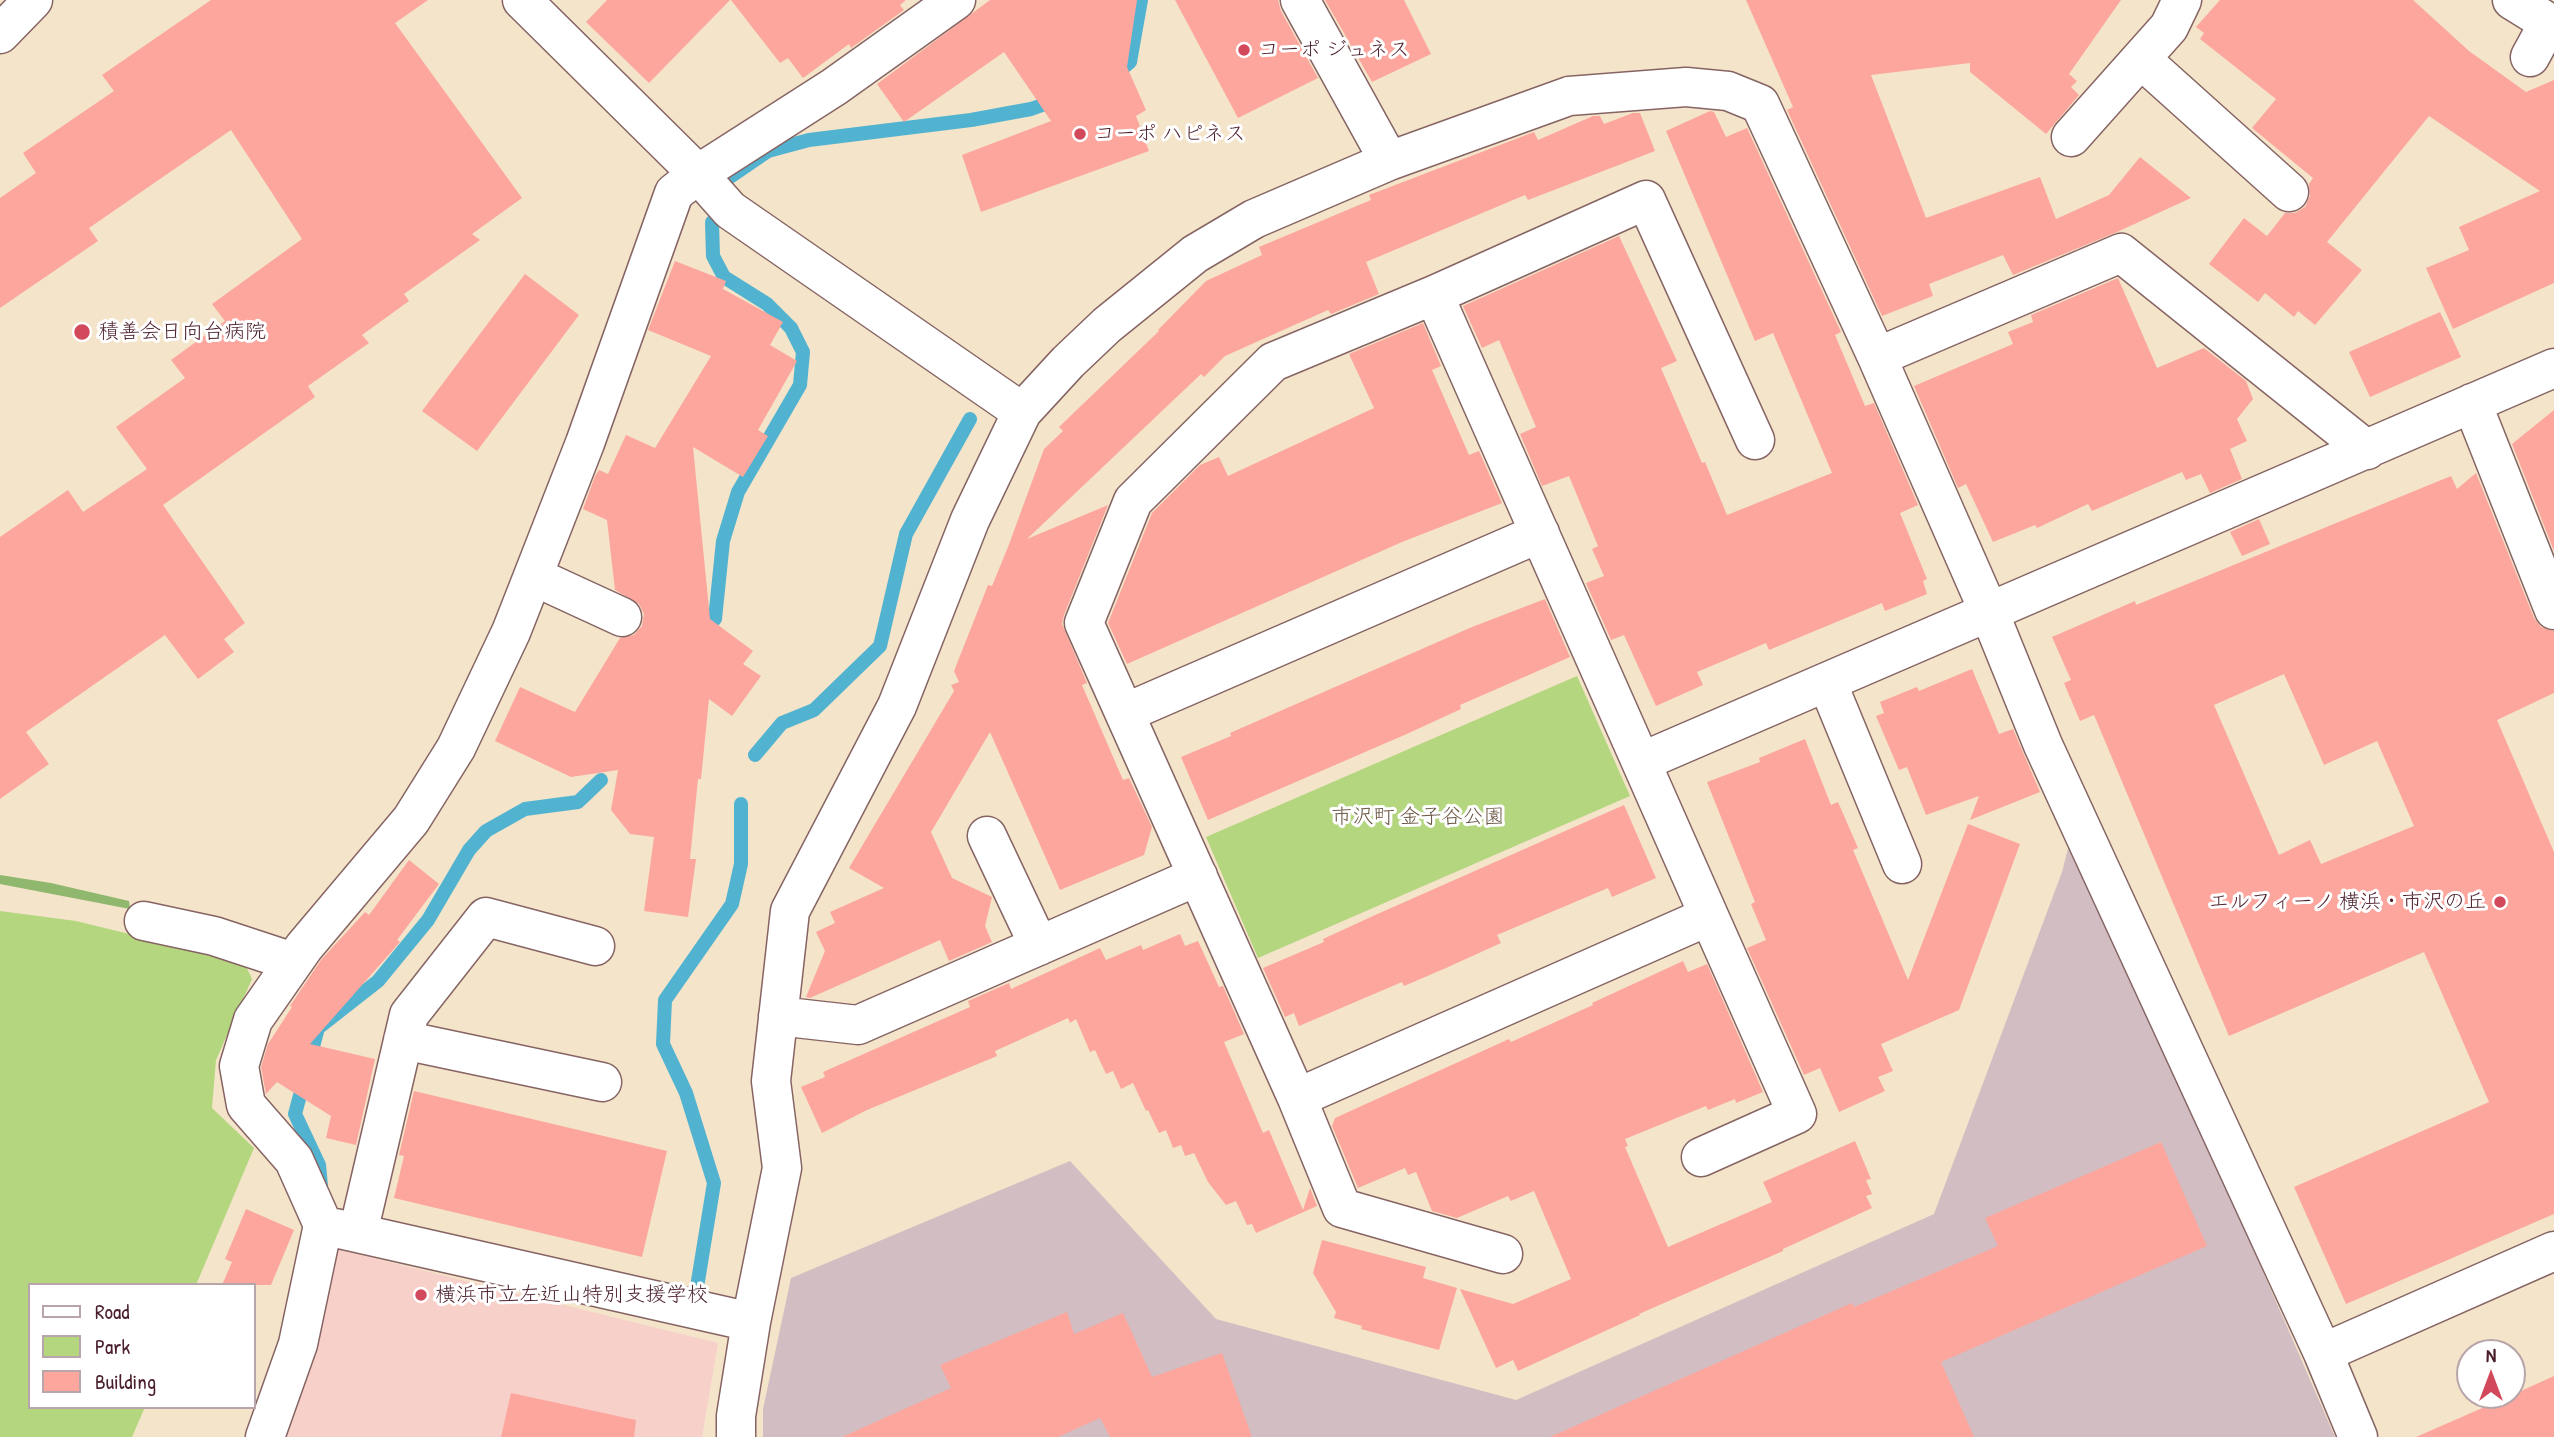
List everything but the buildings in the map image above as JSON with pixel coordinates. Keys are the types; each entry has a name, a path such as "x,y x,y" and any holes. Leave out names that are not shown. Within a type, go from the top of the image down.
{"street":[{"path":"0,34 33,0"},
{"path":"523,0 730,209 1022,412"},
{"path":"1300,0 1389,160"},
{"path":"2071,137 2169,27 2182,0"},
{"path":"2512,0 2551,24 2530,57"},
{"path":"751,1322 340,1229 294,1160 246,1105 239,1066 253,1020 293,962 418,810 456,748 511,632 533,576 585,443 674,193 698,174 834,88 937,6"},
{"path":"2142,60 2289,192"},
{"path":"736,1437 736,1416 751,1322 782,1168 771,1081 790,911 897,706 970,520 1022,412 1107,325 1195,254 1254,219 1389,160 1569,96 1686,87 1728,92 1760,104 1877,357 1989,612 2043,745 2323,1353 2358,1437"},
{"path":"1503,1254 1342,1208 1297,1098 1084,623 1133,501 1273,362 1434,295 1646,200 1755,440"},
{"path":"1877,357 2121,253 2367,450"},
{"path":"1434,295 1797,1114 1701,1157"},
{"path":"1642,762 2554,368"},
{"path":"2472,403 2554,610"},
{"path":"1125,713 1540,533"},
{"path":"533,576 622,617"},
{"path":"1827,682 1902,864"},
{"path":"987,836 1039,946"},
{"path":"778,1016 858,1025 1198,876"},
{"path":"1297,1098 1709,916"},
{"path":"265,1437 340,1229 409,1015 486,918 595,946"},
{"path":"144,922 214,936 293,962"},
{"path":"403,1040 602,1082"},
{"path":"2323,1353 2554,1251"}],"shaded area":[{"path":"2072,833 2335,1437 763,1437 763,1409 791,1278 1070,1161 1216,1319 1516,1400 1934,1214 2062,872"},
{"name":"横浜市立左近山特別支援学校","path":"332,1248 718,1343 702,1437 270,1437"}],"green space":[{"name":"市沢町 金子谷公園","path":"1577,676 1630,796 1258,958 1206,837"},
{"path":"0,875 51,883 129,901 130,909 0,884"},
{"path":"0,911 76,921 244,962 252,979 216,1060 212,1108 254,1148 197,1283 28,1283 28,1409 144,1409 132,1437 0,1437"}],"waterway":[{"path":"1115,75 1130,62 1141,0"},
{"path":"730,177 768,151 809,140 971,120 1031,109 1059,99"},
{"path":"712,222 713,256 724,277 767,304 791,328 803,352 800,385 738,492 723,541 715,619"},
{"path":"755,755 782,723 814,710 880,646 906,534 970,419"},
{"path":"321,1186 319,1165 295,1114 318,1028 378,981 428,920 469,850 486,831 525,809 578,802 601,780"},
{"path":"698,1281 714,1183 686,1093 663,1044 665,1000 732,904 741,864 741,804"}],"place":[{"name":"コーポ ジュネス","path":"1244,50"},
{"name":"コーポ ハピネス","path":"1080,134"},
{"name":"積善会日向台病院","path":"82,332"},
{"name":"エルフィーノ 横浜・市沢の丘","path":"2500,902"},
{"name":"横浜市立左近山特別支援学校","path":"421,1295"}]}
